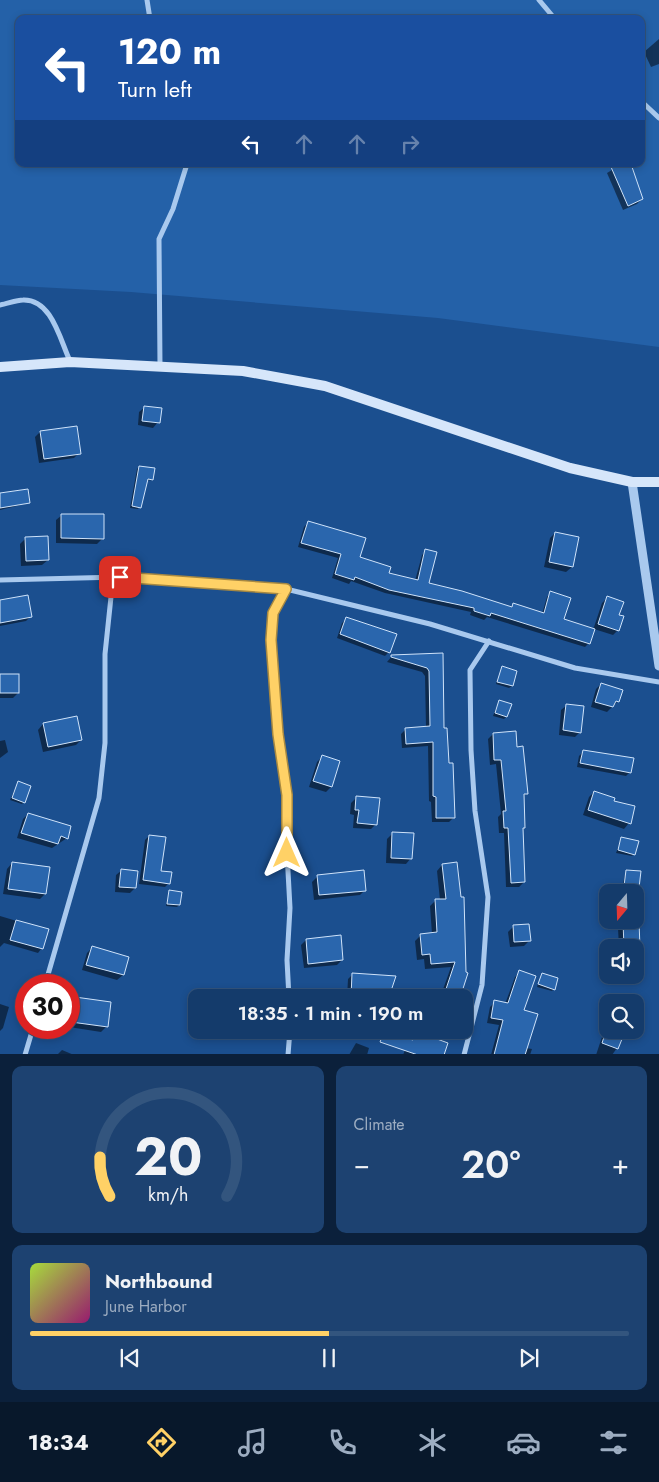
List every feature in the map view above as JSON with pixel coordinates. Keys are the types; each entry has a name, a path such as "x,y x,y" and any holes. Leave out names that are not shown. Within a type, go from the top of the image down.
{"main road":[{"path":"0,367 70,362 243,371 325,386 570,468 632,482 659,482"}],"street":[{"path":"147,0 149,15"},
{"path":"539,0 552,15"},
{"path":"645,105 659,118"},
{"path":"160,366 159,239 173,209 186,167"},
{"path":"0,306 23,300 38,302 48,311 70,362"},
{"path":"632,482 659,666"},
{"path":"48,974 99,798 105,742 105,654 113,578"},
{"path":"0,580 113,578 286,589 430,624 575,668 659,682"},
{"path":"286,589 273,613 271,640 278,734 287,795 287,853 290,908 287,960 289,989"},
{"path":"464,1054 482,985 488,898 475,811 471,750 470,670 489,641"},
{"path":"25,1054 30,1039"},
{"path":"288,1054 289,1039"}],"shaded area":[{"path":"0,0 659,0 659,347 438,318 131,292 0,285"}],"building":[{"path":"611,167 632,167 643,199 628,206"},
{"path":"144,406 162,408 160,423 142,421"},
{"path":"77,426 81,454 44,459 40,431"},
{"path":"139,466 155,468 153,480 148,479 141,508 132,506"},
{"path":"28,489 30,503 0,508 0,493"},
{"path":"61,514 104,514 104,539 61,538"},
{"path":"308,521 366,538 360,557 391,567 389,573 418,580 425,549 437,552 429,583 512,607 513,603 544,613 550,591 571,598 564,619 595,629 590,644 491,613 490,616 474,611 474,608 389,590 355,577 354,580 335,574 341,554 301,543"},
{"path":"555,532 579,537 573,567 549,562"},
{"path":"48,536 49,560 26,561 25,537"},
{"path":"28,595 32,617 0,623 0,600"},
{"path":"607,596 624,602 619,615 624,616 619,631 598,624"},
{"path":"346,617 397,634 390,653 340,634"},
{"path":"443,653 444,728 447,728 449,763 453,763 455,818 436,818 436,797 433,796 433,742 406,744 405,728 430,726 429,671 427,668 391,657 391,655"},
{"path":"502,666 517,671 513,686 497,682"},
{"path":"0,674 19,674 19,693 0,693"},
{"path":"601,683 623,690 619,702 616,701 613,707 595,702"},
{"path":"499,700 512,704 507,717 495,713"},
{"path":"566,704 584,706 581,733 563,730"},
{"path":"77,716 82,740 48,747 43,723"},
{"path":"516,731 517,747 523,746 528,794 524,794 525,882 511,883 508,828 504,828 503,811 506,811 501,760 494,760 493,733"},
{"path":"583,750 634,758 631,773 580,763"},
{"path":"322,755 340,761 332,787 313,781"},
{"path":"18,781 31,786 25,803 12,798"},
{"path":"594,791 615,798 614,801 635,806 631,824 588,810"},
{"path":"356,796 380,798 377,825 357,823 359,810 355,810"},
{"path":"28,813 71,826 68,839 61,836 58,844 21,833"},
{"path":"392,832 414,833 412,859 391,858"},
{"path":"149,835 166,837 161,871 172,872 170,884 143,880"},
{"path":"621,837 639,841 635,855 618,850"},
{"path":"12,862 50,867 46,894 8,889"},
{"path":"457,862 461,897 464,897 466,972 468,973 463,989 446,989 455,962 431,964 430,954 422,955 420,934 437,932 435,899 446,899 442,864"},
{"path":"121,869 138,871 136,888 119,887"},
{"path":"364,870 366,891 319,895 317,875"},
{"path":"626,870 641,871 639,884 624,884"},
{"path":"169,890 182,892 180,905 167,904"},
{"path":"16,920 49,929 43,949 10,940"},
{"path":"529,924 531,941 514,942 513,925"},
{"path":"623,929 639,929 640,939 624,939"},
{"path":"341,935 343,960 308,964 306,939"},
{"path":"92,946 129,957 124,975 86,965"},
{"path":"519,970 536,976 524,1010 538,1014 525,1054 494,1054 503,1020 491,1018 494,1000 508,1003"},
{"path":"352,973 396,976 392,989 351,989"},
{"path":"542,973 558,978 555,990 538,984"},
{"path":"80,998 111,1002 108,1027 80,1023"},
{"path":"381,1039 437,1039 448,1043 444,1054 415,1054 380,1042"},
{"path":"603,1039 622,1039 618,1049 602,1043"}],"route":[{"path":"120,577 286,589 273,613 271,640 278,734 287,795 287,853"}]}
